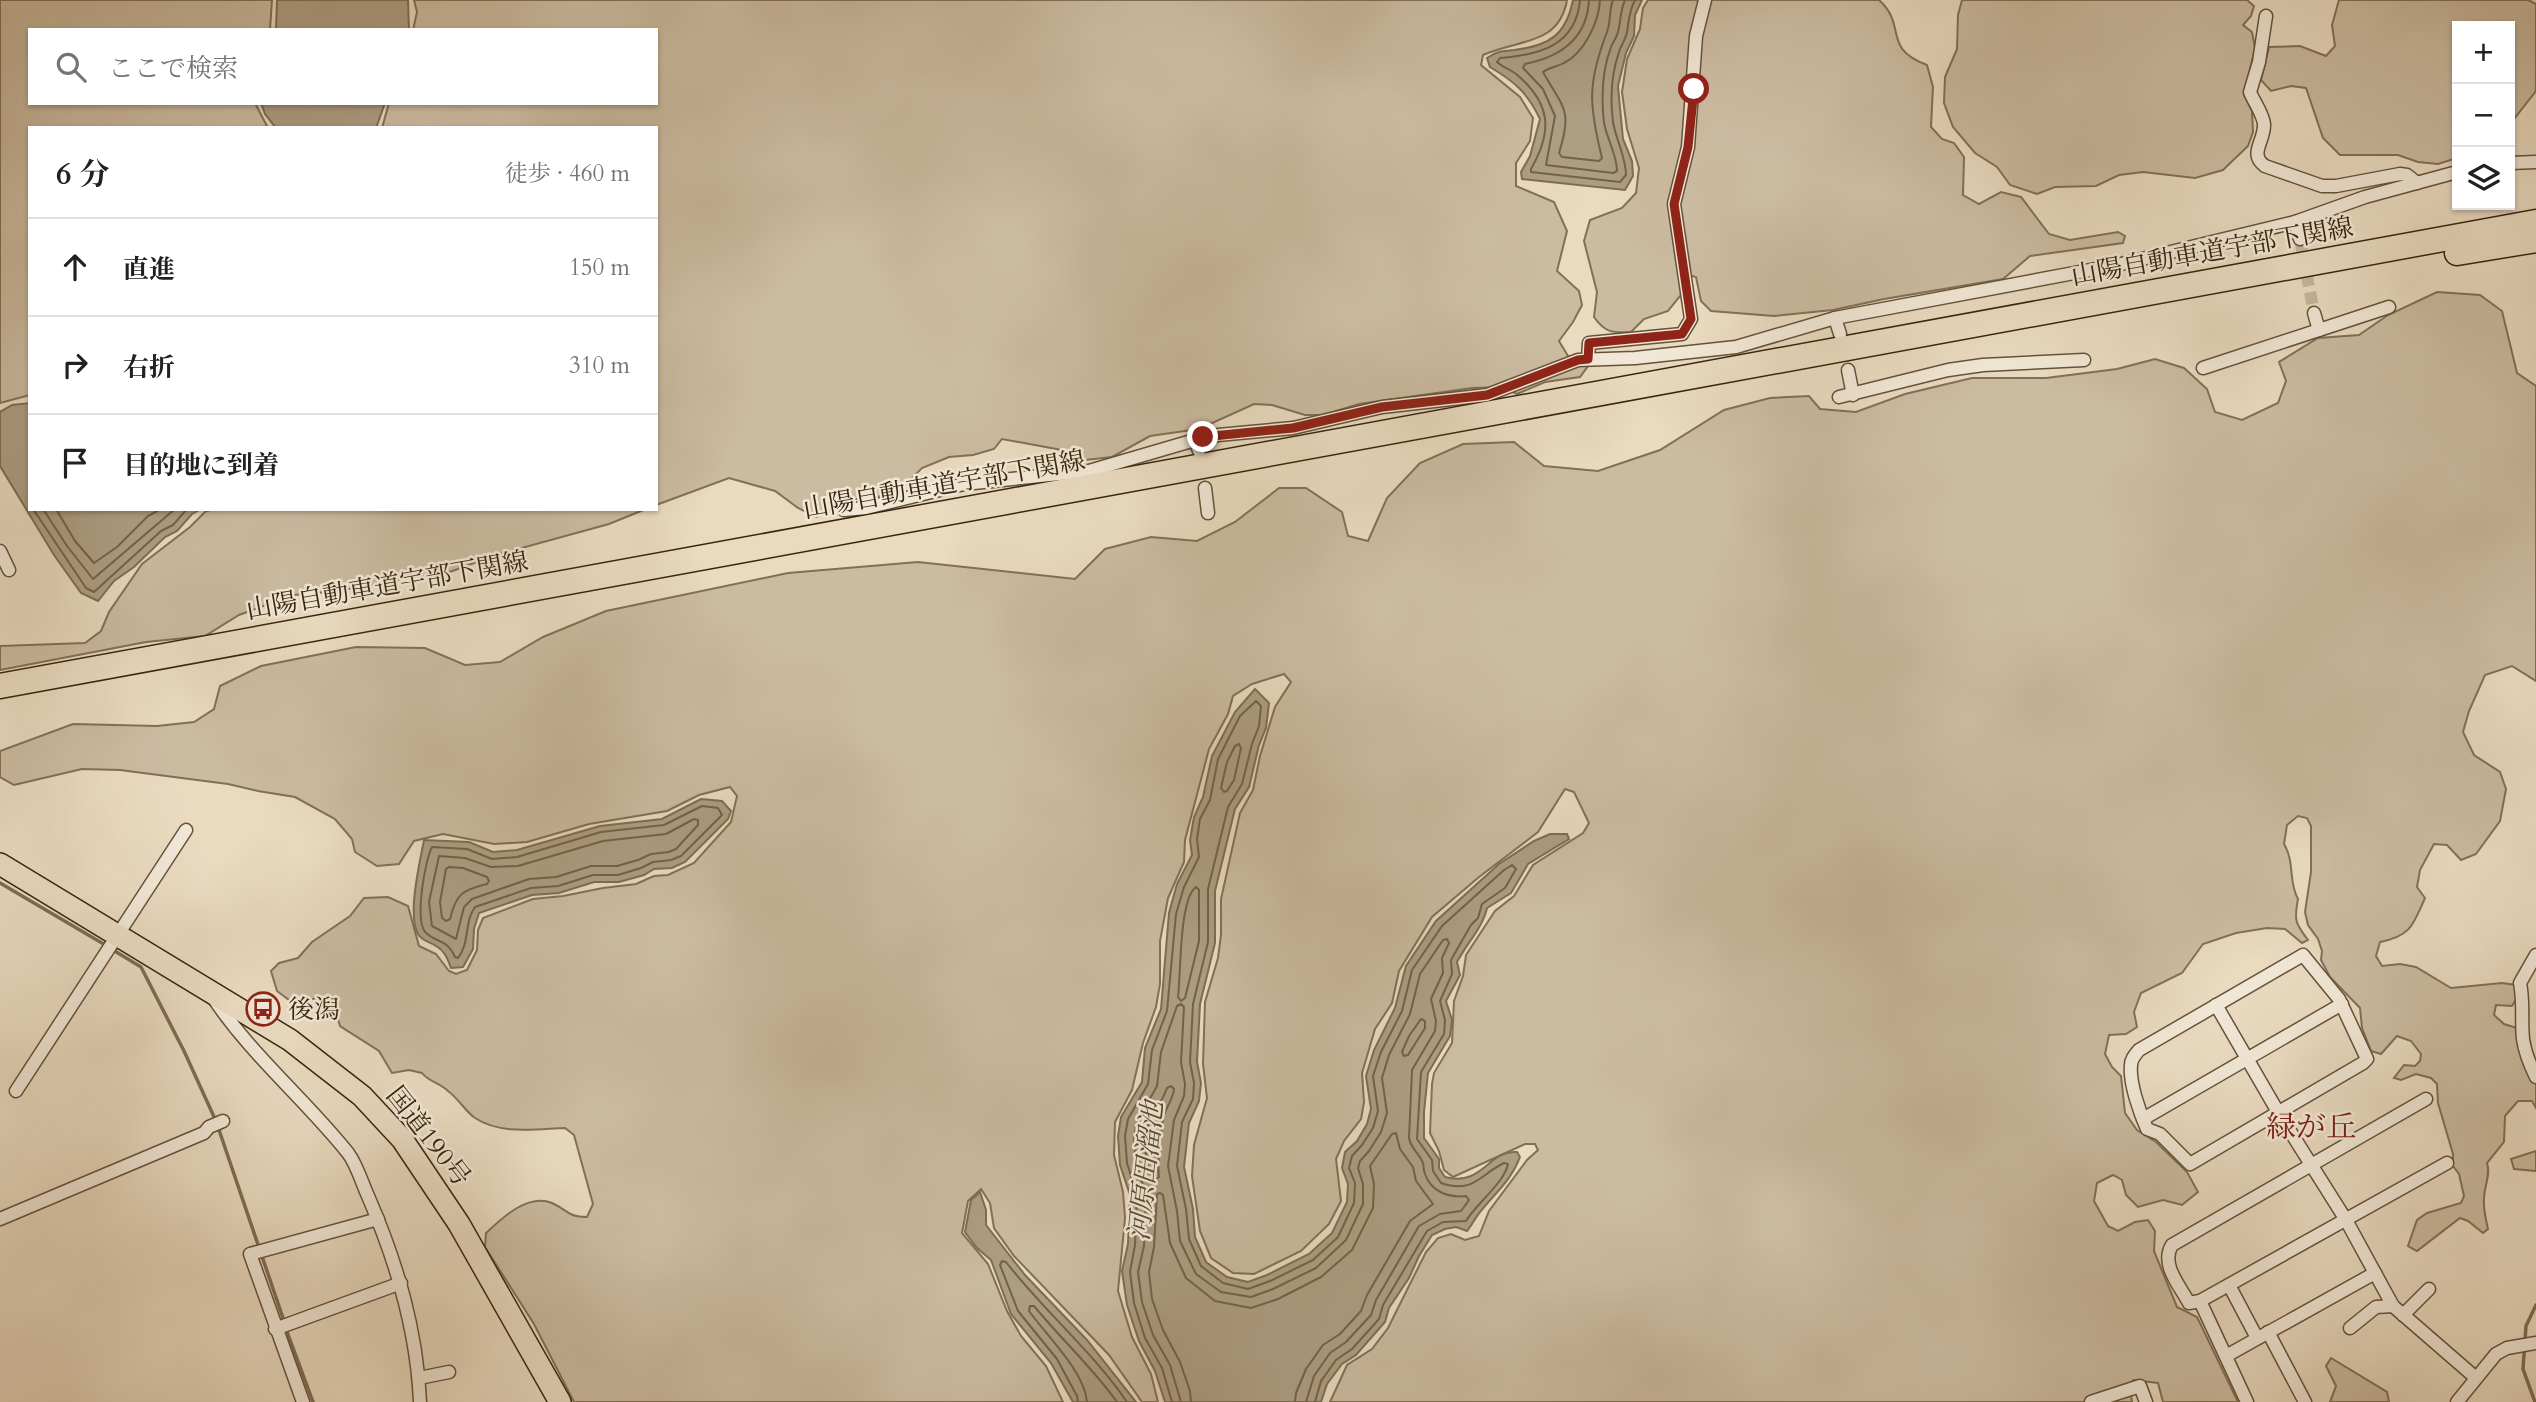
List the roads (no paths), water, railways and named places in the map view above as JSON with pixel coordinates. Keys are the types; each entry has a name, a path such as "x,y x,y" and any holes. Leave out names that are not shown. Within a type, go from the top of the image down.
{"highway":[{"name":"山陽自動車道宇部下関線","path":"2505,237 2536,222"},
{"name":"山陽自動車道宇部下関線","path":"0,686 1899,338 2505,237 2536,240"},
{"name":"国道190号","path":"0,864 290,1040 317,1059 382,1115 423,1168 459,1224 560,1402"}],"street":[{"path":"1588,359 1589,343 1682,334 1691,319 1674,204 1688,147 1696,36 1705,0"},
{"path":"2266,16 2259,62 2250,92 2264,122 2256,155 2258,161 2265,166 2322,186 2336,186 2400,174 2407,175 2417,183"},
{"path":"2515,163 2536,162"},
{"path":"844,510 866,508 964,484 1089,471 1197,446 1219,435 1293,428 1382,407 1487,395 1578,360 1635,358 1736,347 1835,318 2117,265 2295,222 2365,197 2452,173"},
{"path":"2295,222 2300,239"},
{"path":"2203,368 2389,307"},
{"path":"2314,313 2319,330"},
{"path":"1835,318 1840,334"},
{"path":"1839,397 1948,370 1983,365 2084,360"},
{"path":"1848,370 1853,395"},
{"path":"1205,488 1209,513"},
{"path":"0,551 9,570"},
{"path":"16,1091 186,830"},
{"path":"2303,955 2342,1004 2367,1059 2190,1164 2160,1134 2147,1129 2130,1067 2139,1050 2216,1005 2303,955"},
{"path":"2536,955 2519,982 2524,999 2523,1040 2527,1058 2536,1077"},
{"path":"208,990 231,1025 320,1119 351,1156 378,1219 408,1305 420,1402"},
{"path":"2143,1119 2342,1004"},
{"path":"2216,1005 2398,1310 2476,1378"},
{"path":"2426,1099 2172,1245 2166,1254 2167,1262 2189,1303 2200,1301 2447,1163"},
{"path":"0,1219 204,1133 209,1127 223,1121"},
{"path":"303,1402 250,1254 378,1219"},
{"path":"2225,1356 2375,1273"},
{"path":"275,1329 401,1283"},
{"path":"2229,1285 2305,1402"},
{"path":"2350,1328 2376,1307 2398,1310 2428,1289"},
{"path":"2200,1301 2247,1402"},
{"path":"2457,1402 2496,1354 2507,1348 2536,1343"},
{"path":"419,1378 449,1373"},
{"path":"2091,1402 2140,1385 2146,1402"}],"water":[{"path":"277,0 408,0 409,28 276,28"},
{"path":"1573,0 1642,0 1635,15 1634,36 1626,53 1618,86 1623,139 1632,161 1633,176 1625,190 1522,179 1521,172 1530,156 1540,119 1525,95 1490,67 1487,58 1500,52 1537,45 1554,37 1566,22"},
{"path":"262,105 384,105 377,126 274,126"},
{"path":"28,403 28,511 197,511 177,531 165,537 134,567 114,581 98,601 81,593 54,555 0,466 0,412 12,405"},
{"name":"河原田溜池","path":"1255,689 1269,703 1266,728 1249,787 1235,809 1215,891 1215,943 1200,1004 1197,1062 1201,1083 1199,1101 1189,1123 1184,1167 1193,1209 1195,1237 1206,1262 1227,1277 1248,1282 1267,1275 1309,1254 1332,1233 1347,1202 1348,1184 1342,1168 1345,1152 1357,1141 1367,1124 1371,1109 1366,1076 1374,1050 1395,1008 1406,966 1436,921 1499,864 1550,834 1567,834 1569,839 1528,864 1511,893 1487,908 1457,962 1460,975 1446,1001 1452,1020 1450,1036 1428,1073 1424,1138 1439,1159 1439,1168 1445,1177 1468,1177 1499,1156 1517,1152 1520,1157 1507,1180 1467,1231 1456,1227 1432,1235 1389,1308 1385,1322 1356,1355 1342,1364 1327,1384 1321,1402 1165,1402 1127,1305 1122,1271 1128,1244 1130,1195 1120,1165 1118,1136 1121,1117 1142,1082 1145,1048 1161,1009 1169,913 1177,884 1192,855 1190,840 1194,817 1203,797 1212,756 1235,712"},
{"path":"701,799 722,801 731,811 728,819 685,862 672,868 654,869 644,875 619,882 594,882 559,893 532,895 479,913 474,929 473,949 463,967 451,968 442,950 418,934 414,901 424,840 469,842 493,852 517,850 600,826 662,819"},
{"path":"980,1192 986,1210 986,1225 1025,1275 1087,1340 1136,1402 1073,1402 1051,1363 1011,1314 991,1260 965,1232 971,1200"}],"waterway":[{"path":"0,883 107,946"},
{"path":"113,950 141,967 215,1119"},
{"path":"218,1127 284,1321"},
{"path":"2535,1402 2523,1369 2526,1326 2536,1305"},
{"path":"286,1329 313,1402"}],"tunnel":[{"path":"2300,239 2314,313"}],"place":[{"name":"後潟","path":"263,1009"}],"district":[{"name":"緑が丘","path":"2311,1127"}]}
